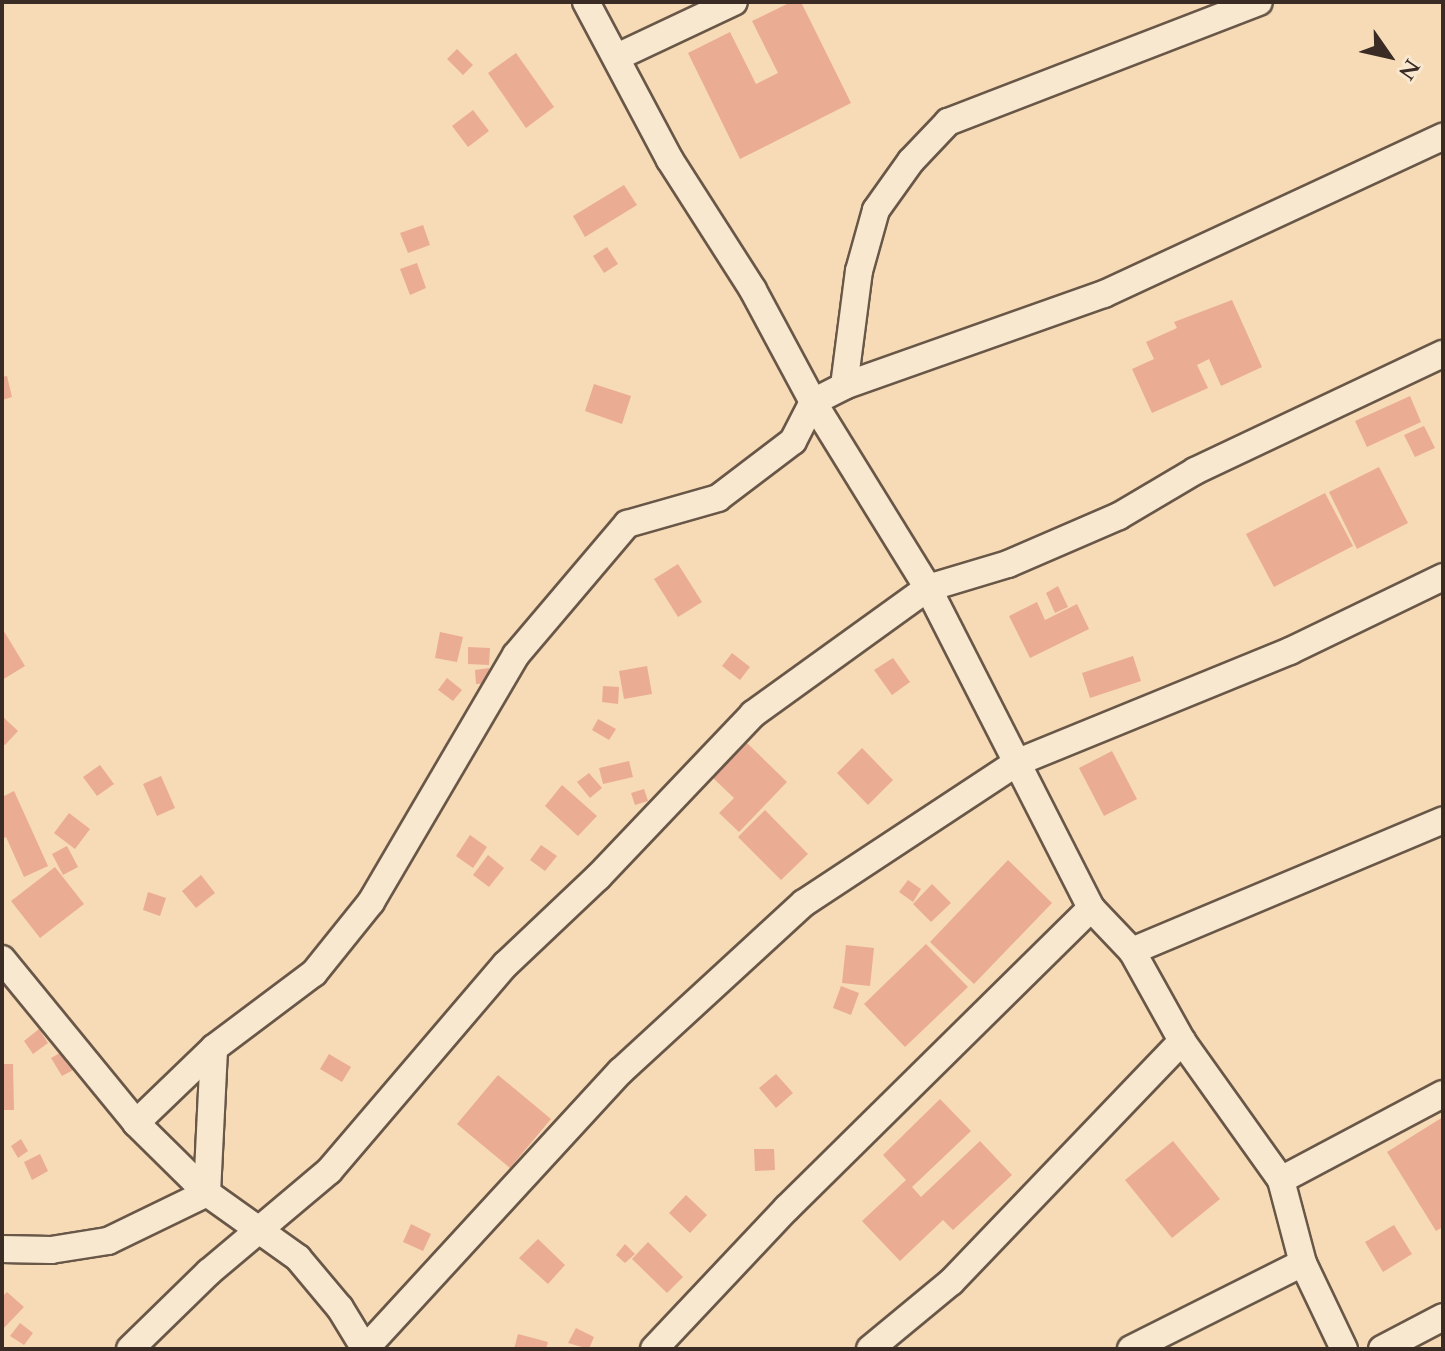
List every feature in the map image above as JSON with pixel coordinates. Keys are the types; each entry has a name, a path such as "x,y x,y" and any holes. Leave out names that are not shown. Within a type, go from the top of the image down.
{"street":[{"path":"586,2 670,160 753,290 813,402 928,588 1091,908 1132,951 1182,1041 1281,1180 1303,1263 1344,1349"},
{"path":"617,57 734,2"},
{"path":"844,386 859,271 876,210 911,161 948,122 1259,2"},
{"path":"136,1123 214,1048 314,973 371,902 516,655 627,524 718,498 793,441 813,402 844,386 1104,294 1443,137"},
{"path":"130,1349 209,1272 329,1171 506,964 598,877 753,714 928,588 1008,564 1119,516 1195,471 1443,354"},
{"path":"4,965 136,1123 207,1193 263,1229 298,1258 340,1308 365,1349 621,1071 804,903 1018,762 1290,651 1443,577"},
{"path":"1132,951 1443,820"},
{"path":"654,1349 787,1208 1091,908"},
{"path":"870,1349 951,1282 1182,1041"},
{"path":"207,1193 214,1048"},
{"path":"1281,1180 1443,1094"},
{"path":"2,1249 51,1250 108,1241 207,1193"},
{"path":"1131,1349 1303,1263"},
{"path":"1382,1349 1443,1317"}],"building":[{"path":"791,2 801,2 851,103 740,159 688,53 730,32 756,84 778,73 752,21"},
{"path":"457,49 473,65 463,75 447,59"},
{"path":"516,53 554,107 526,128 488,73"},
{"path":"473,110 489,131 468,147 452,126"},
{"path":"624,185 637,205 585,237 573,216"},
{"path":"423,225 430,245 408,253 400,233"},
{"path":"607,247 618,264 604,273 593,256"},
{"path":"417,263 426,288 410,295 400,269"},
{"path":"1232,300 1262,367 1221,386 1209,359 1197,365 1208,388 1152,413 1132,369 1154,359 1146,342 1177,328 1174,322"},
{"path":"7,376 12,397 2,400 2,377"},
{"path":"594,384 631,396 622,424 585,411"},
{"path":"1410,396 1421,422 1367,447 1355,421"},
{"path":"1424,426 1435,448 1415,457 1404,435"},
{"path":"1379,467 1408,523 1357,549 1329,492"},
{"path":"1325,493 1353,546 1274,587 1246,534"},
{"path":"678,564 702,602 678,617 654,579"},
{"path":"1058,586 1068,607 1055,613 1046,593"},
{"path":"1037,602 1045,620 1077,604 1089,629 1030,658 1009,616"},
{"path":"2,628 25,666 2,680"},
{"path":"440,632 463,637 457,662 435,658"},
{"path":"468,647 490,648 489,665 468,664"},
{"path":"732,653 750,667 740,680 722,666"},
{"path":"1133,656 1141,681 1090,698 1082,673"},
{"path":"893,658 910,682 892,695 874,670"},
{"path":"647,666 652,694 624,699 619,671"},
{"path":"489,668 491,683 476,684 475,670"},
{"path":"447,678 462,690 453,701 438,690"},
{"path":"603,686 619,687 618,704 602,702"},
{"path":"2,716 18,731 5,745 2,743"},
{"path":"598,719 616,729 609,740 592,730"},
{"path":"747,743 787,782 739,832 719,813 734,798 713,778"},
{"path":"862,748 893,780 868,805 837,773"},
{"path":"1112,751 1137,799 1104,816 1079,768"},
{"path":"629,761 633,777 603,784 599,768"},
{"path":"100,765 114,784 97,796 83,777"},
{"path":"589,773 602,788 590,798 577,782"},
{"path":"161,776 175,808 157,816 143,784"},
{"path":"562,785 597,816 578,836 545,806"},
{"path":"644,789 648,801 635,805 631,793"},
{"path":"14,791 48,866 24,877 6,837 2,839 2,797"},
{"path":"765,810 808,854 781,880 738,837"},
{"path":"69,813 90,829 75,849 54,833"},
{"path":"470,835 487,847 473,868 456,856"},
{"path":"541,845 557,856 545,871 530,860"},
{"path":"67,846 78,867 63,875 52,854"},
{"path":"488,855 504,868 489,887 473,875"},
{"path":"1008,860 1052,903 974,984 930,942"},
{"path":"55,867 84,904 40,938 11,901"},
{"path":"201,875 215,893 196,908 182,891"},
{"path":"908,880 921,889 913,902 899,892"},
{"path":"932,884 951,903 931,922 913,904"},
{"path":"148,892 166,898 160,916 143,910"},
{"path":"926,944 968,987 905,1047 864,1004"},
{"path":"846,945 874,948 870,986 842,983"},
{"path":"841,986 859,993 851,1015 833,1008"},
{"path":"39,1029 48,1043 33,1054 24,1041"},
{"path":"65,1050 75,1069 62,1076 51,1058"},
{"path":"329,1054 351,1067 342,1082 320,1069"},
{"path":"2,1064 13,1064 14,1110 2,1110"},
{"path":"776,1074 793,1093 776,1108 759,1088"},
{"path":"498,1075 551,1119 510,1168 457,1124"},
{"path":"940,1099 971,1131 912,1187 921,1197 980,1141 1012,1175 953,1230 943,1220 900,1261 862,1221 906,1180 883,1155"},
{"path":"1443,1117 1443,1227 1436,1231 1387,1152"},
{"path":"21,1139 28,1151 18,1158 11,1146"},
{"path":"1173,1141 1220,1199 1172,1238 1125,1180"},
{"path":"754,1149 774,1149 775,1170 755,1171"},
{"path":"40,1154 48,1171 32,1180 24,1162"},
{"path":"686,1195 707,1215 690,1233 669,1213"},
{"path":"411,1224 431,1234 423,1251 403,1242"},
{"path":"1394,1225 1412,1254 1383,1272 1365,1242"},
{"path":"538,1239 565,1265 548,1284 519,1258"},
{"path":"648,1242 683,1277 667,1293 632,1259"},
{"path":"625,1244 635,1254 625,1263 616,1255"},
{"path":"7,1292 24,1307 2,1330 2,1297"},
{"path":"20,1323 33,1333 24,1345 10,1336"},
{"path":"576,1328 594,1337 589,1349 568,1343"},
{"path":"518,1334 548,1342 546,1349 514,1349"}]}
